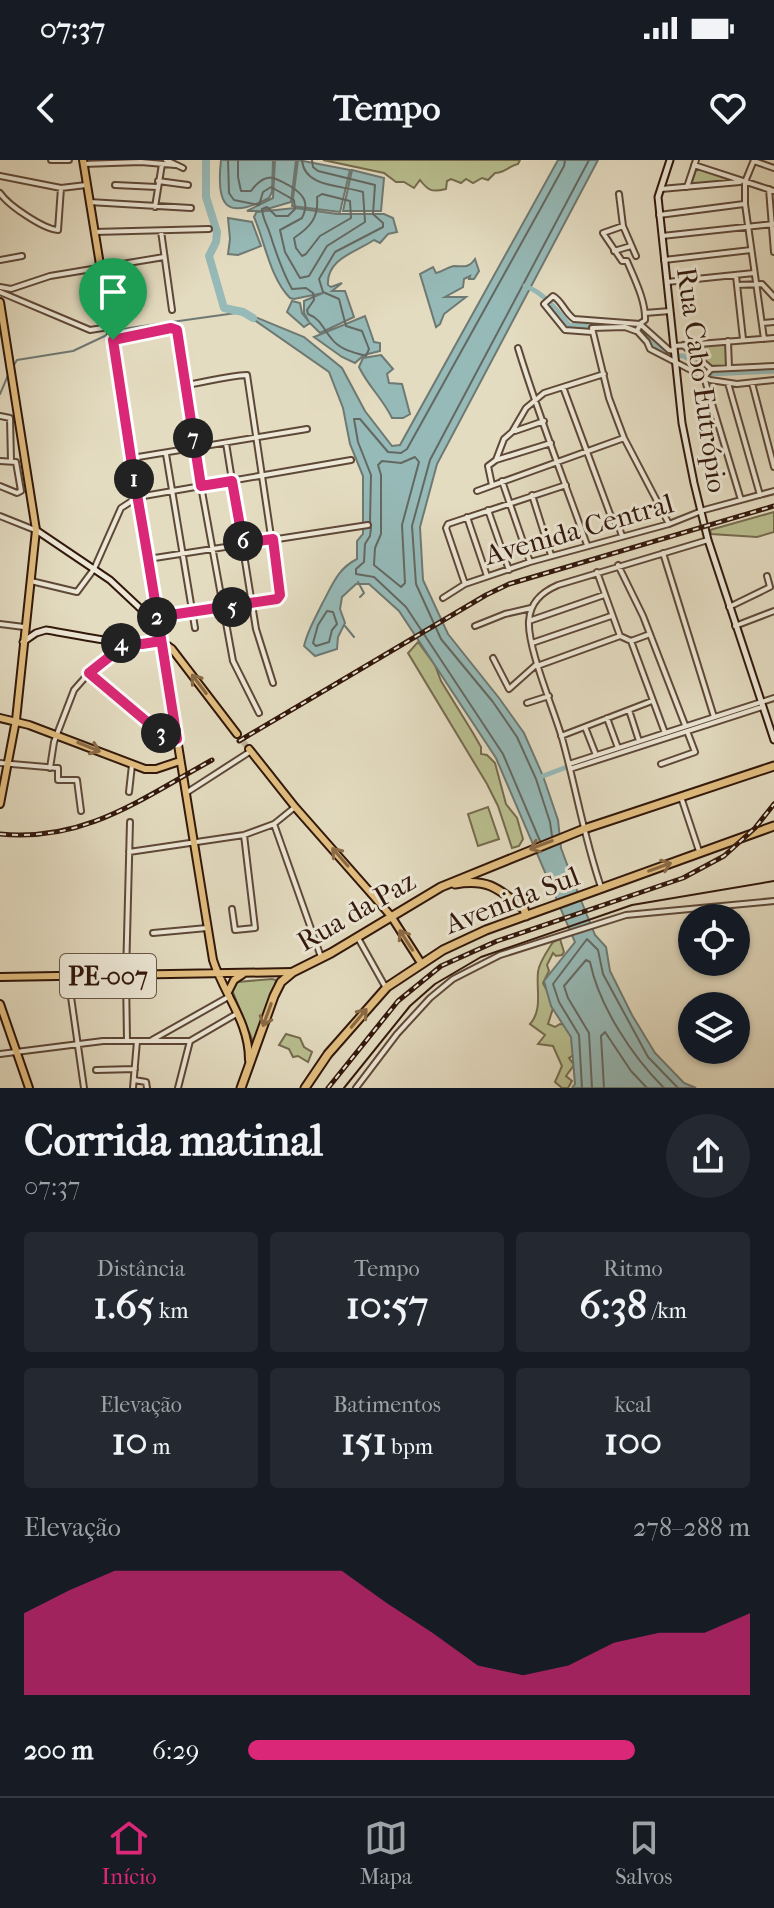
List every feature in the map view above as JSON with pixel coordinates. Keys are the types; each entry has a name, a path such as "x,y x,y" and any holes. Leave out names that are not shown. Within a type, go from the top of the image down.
{"highway":[{"name":"PE-007","path":"584,829 774,766"},
{"name":"Avenida Sul","path":"305,1088 328,1054 386,988 421,963 486,930 774,826"},
{"name":"Rua da Paz","path":"293,972 441,887 584,829"},
{"path":"441,887 470,881 487,883 524,909 526,916"},
{"path":"241,1088 274,996 281,982 293,972"}],"main road":[{"path":"83,162 207,928 216,972 238,1013 248,1040 249,1064"},
{"path":"0,302 36,530 16,720 3,764 0,804"},
{"path":"161,641 172,649 237,734"},
{"path":"0,718 16,720 151,770 180,761"},
{"path":"250,750 295,807 391,916 421,963"},
{"name":"PE-007","path":"0,977 216,972"},
{"name":"Rua da Paz","path":"216,972 293,972"},
{"path":"229,994 234,980 246,972"},
{"path":"1,1007 29,1088"}],"street":[{"path":"51,160 69,160"},
{"name":"Rua Cabo Eutrópio","path":"670,160 659,189 659,215 684,436 708,540 774,740"},
{"path":"774,168 753,160 743,182 754,273 760,284 774,297"},
{"path":"83,162 164,162 183,168"},
{"path":"155,207 164,162"},
{"path":"687,187 695,163 771,190 774,252"},
{"path":"0,176 61,188 86,185"},
{"path":"659,189 743,182"},
{"path":"115,185 188,185"},
{"path":"0,193 46,227 60,228 61,188"},
{"path":"619,194 623,226 636,256"},
{"path":"89,202 191,208"},
{"path":"659,215 745,204"},
{"path":"662,236 773,224"},
{"path":"623,226 603,233 622,261 627,261 645,313 645,320 638,328"},
{"path":"94,232 209,229"},
{"path":"161,231 172,310"},
{"path":"614,251 631,246"},
{"path":"664,260 751,250"},
{"path":"0,260 22,256"},
{"path":"10,292 50,276 164,257"},
{"path":"667,282 754,273"},
{"path":"736,276 743,339"},
{"path":"737,285 760,284"},
{"path":"760,284 764,339"},
{"path":"0,290 93,331 111,328"},
{"path":"638,328 565,330 544,304 557,298 574,319 638,328 669,350 683,345 774,338"},
{"path":"645,313 670,311"},
{"path":"763,323 774,322"},
{"path":"113,339 171,328 177,330 201,486 236,669 259,713"},
{"path":"638,328 650,349 704,377 728,383 774,380"},
{"path":"592,330 609,398 624,438 669,524"},
{"path":"728,341 729,368"},
{"path":"683,345 711,369 774,366"},
{"path":"518,348 527,382 544,421 587,545"},
{"path":"704,377 711,369"},
{"path":"496,460 504,439 512,432 526,408 544,393 604,374"},
{"path":"0,516 36,530 121,589 142,610 157,617 277,599 280,595 273,539 247,375 229,375 185,385"},
{"path":"704,377 741,500"},
{"path":"728,383 760,495"},
{"path":"752,383 774,467"},
{"path":"563,387 610,514 623,537"},
{"path":"0,416 8,415 10,418 11,461"},
{"path":"512,432 544,421"},
{"path":"131,459 307,429"},
{"path":"477,491 624,438"},
{"path":"226,443 256,629 273,683"},
{"path":"492,485 488,466 496,460 551,443"},
{"path":"166,454 195,628"},
{"path":"31,581 77,592 94,569 121,508 138,497 351,460"},
{"path":"0,461 16,462 20,492 0,486"},
{"path":"502,481 530,562"},
{"path":"465,584 446,528 448,524 566,485"},
{"name":"Avenida Central","path":"443,598 465,584 551,555 669,524 704,510 774,491"},
{"path":"532,495 551,555"},
{"path":"488,510 509,570"},
{"path":"467,517 487,576"},
{"path":"148,559 368,525"},
{"name":"Avenida Central","path":"531,608 541,595 558,585 708,540"},
{"path":"663,553 714,717"},
{"path":"618,565 650,634 695,752 661,764"},
{"path":"597,572 620,636 631,641 650,634"},
{"path":"729,607 770,587 767,576"},
{"path":"529,621 604,595"},
{"path":"475,626 531,608 532,643 570,766 601,889"},
{"path":"735,626 774,611"},
{"path":"532,643 611,616"},
{"path":"0,624 24,627"},
{"path":"23,642 31,635 46,630 119,643 161,641"},
{"path":"493,658 509,689 539,664 620,636"},
{"path":"631,641 665,733"},
{"path":"50,768 57,735 74,690 113,654 119,643"},
{"path":"89,673 165,737 177,739"},
{"path":"527,703 549,696"},
{"path":"570,766 774,698"},
{"path":"561,736 653,700"},
{"path":"570,766 639,741 761,704"},
{"path":"629,710 639,741"},
{"path":"607,718 618,748"},
{"path":"585,727 596,755"},
{"path":"185,793 250,750"},
{"path":"3,764 58,768 58,780 77,780 81,811"},
{"path":"129,792 132,765"},
{"path":"681,797 699,852"},
{"path":"129,852 244,835 274,824 295,807"},
{"path":"127,1041 130,822"},
{"path":"274,824 322,958"},
{"path":"232,909 235,930 252,930 256,923 244,835"},
{"path":"356,1088 397,1034 430,998 453,979 500,955 610,918 774,901"},
{"path":"153,933 207,928"},
{"path":"357,937 386,988"},
{"path":"68,976 84,1088"},
{"path":"150,1042 229,994"},
{"path":"0,1054 77,1044 190,1041 238,1013"},
{"path":"133,1088 137,1041"},
{"path":"178,1088 190,1041"},
{"path":"96,1070 135,1069"},
{"path":"134,1080 146,1082 147,1088"},
{"name":"Avenida Sul","path":"298,1087 310,1080"}],"green space":[{"path":"323,160 520,160 488,180 482,178 473,183 466,179 461,183 451,179 447,181 446,189 434,191 420,180 414,188 404,182 396,182 384,173"},
{"path":"697,167 732,181 691,185"},
{"path":"727,341 728,370 712,369 685,345"},
{"path":"774,512 774,532 757,537 711,534 710,530"},
{"path":"418,642 435,665 441,681 481,747 481,754 487,755 495,763 506,804 517,818 523,839 519,846 512,848 487,784 408,653"},
{"path":"488,807 499,839 478,846 468,814"},
{"path":"560,939 564,952 556,956 553,953 543,983 554,1005 548,1024 555,1027 568,1025 573,1031 575,1054 569,1058 574,1065 566,1076 572,1081 568,1088 562,1088 555,1082 562,1066 553,1046 538,1044 545,1035 530,1024 538,1006 540,964 553,942"},
{"path":"276,980 275,985 254,1044 232,990 237,982"},
{"path":"286,1034 300,1038 304,1047 312,1052 308,1062 298,1056 293,1057 289,1049 279,1045"}],"water":[{"path":"221,160 273,160 269,198 242,208 227,204 220,188"},
{"path":"275,160 296,160 291,202 257,212 295,208 337,214 384,214 393,218 397,232 388,234 380,243 374,240 337,262 328,285 331,287 342,283 332,291 345,291 354,317 320,333 310,323 304,327 287,312 292,301 300,303 302,313 309,322 304,313 304,301 323,293 290,298 273,270 254,217 257,211 247,211 273,198"},
{"path":"298,160 350,170 340,212 292,206"},
{"path":"558,160 598,160 437,464 420,527 423,580 448,634 524,733 558,820 561,848 574,883 595,935 606,947 610,971 632,1015 655,1053 684,1083 696,1088 572,1088 575,1084 571,1037 551,1006 544,981 575,942 496,758 399,611 369,584 356,584 342,597 340,609 345,623 338,637 337,649 315,656 304,646 336,578 357,559 357,541 363,534 363,476 350,444 343,408 329,372 243,312 304,337 342,368 365,411 392,446 400,445"},
{"path":"352,170 384,178 381,211 343,211"},
{"path":"228,218 252,222 261,246 238,255 228,254"},
{"path":"475,259 479,271 474,279 469,279 470,276 464,279 463,287 445,297 466,297 444,314 436,327 420,274 433,267 436,273 454,266 468,266"},
{"path":"365,316 374,342 380,343 380,351 364,355 355,363 314,337"},
{"path":"381,355 393,369 387,374 389,383 402,384 410,414 403,418 392,418 359,367 363,358"}],"waterway":[{"path":"206,160 206,197 217,232 209,256 224,308 243,312 253,318"},
{"path":"525,286 544,297 569,325 595,326"},
{"path":"115,332 243,312"},
{"path":"621,325 640,331 666,355 684,356 710,374 774,371"},
{"path":"12,368 17,360 73,351 109,334"},
{"path":"0,394 9,373"},
{"path":"358,582 364,593 360,597"},
{"path":"345,626 354,637"},
{"path":"543,776 567,767"}],"tunnel":[{"path":"237,734 249,749"}],"tram line":[{"path":"344,1088 410,1006 435,984 481,957 632,905 774,881"}],"railway":[{"path":"239,741 509,584 774,506"},
{"path":"0,834 31,835 86,824 136,803 212,760"},
{"path":"328,1088 398,1001 441,966 497,941 683,878 724,856 755,828 774,804"}],"route":[{"path":"113,340 134,478 138,497 157,617 161,641 177,739 165,737 89,673 113,654 119,643 161,641 160,631 157,617 252,604 280,597 273,539 243,543 232,481 201,486 177,330 171,328 113,340"}]}
